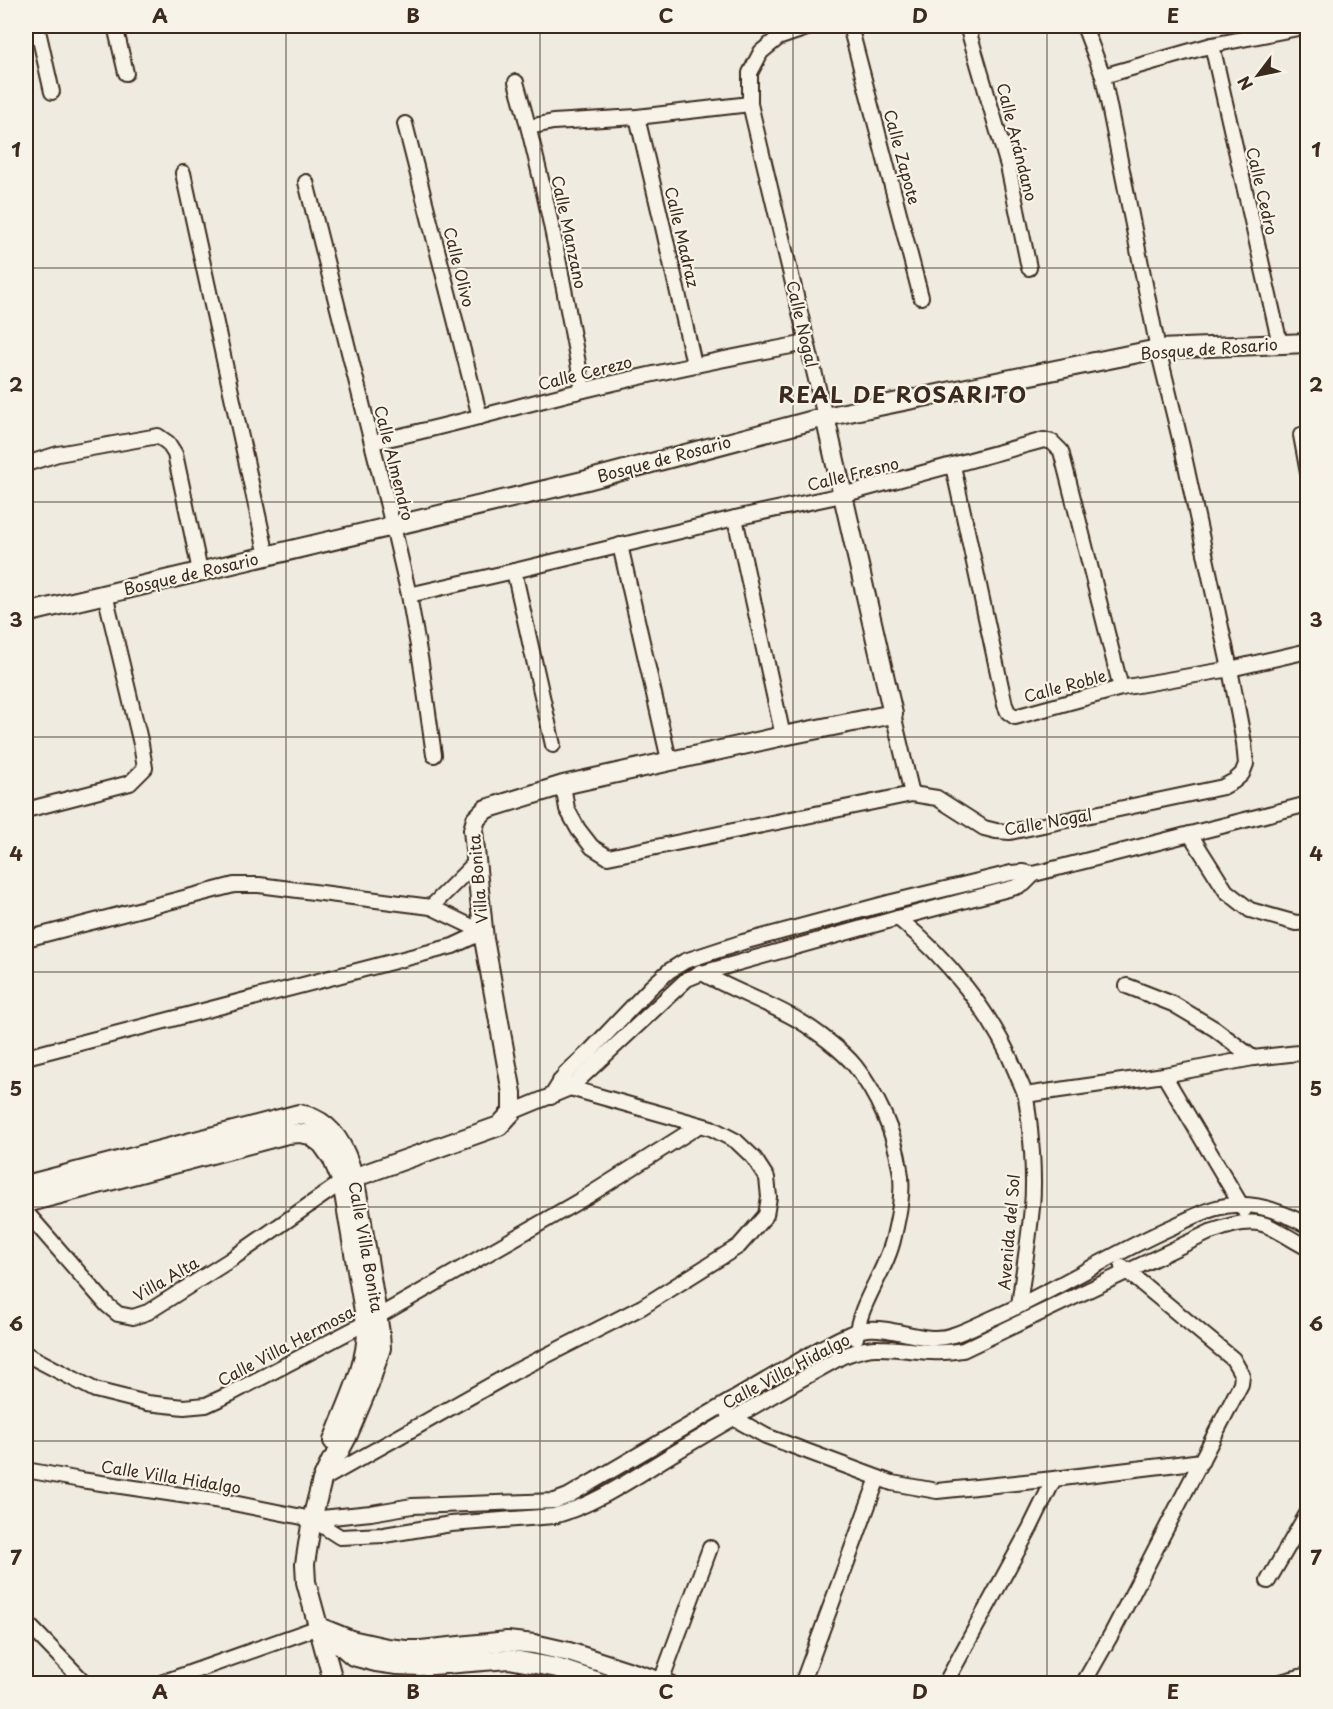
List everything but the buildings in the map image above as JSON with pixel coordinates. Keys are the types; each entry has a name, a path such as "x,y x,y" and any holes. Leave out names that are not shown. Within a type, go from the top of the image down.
{"main road":[{"name":"Bosque de Rosario","path":"26,613 587,480 825,417 1158,349 1308,344"},
{"name":"Calle Nogal","path":"825,417 893,714"},
{"name":"Villa Bonita","path":"512,1112 512,1093 483,932 472,830 476,819 486,809 563,785 669,760 893,714"},
{"path":"348,1179 499,1126 512,1112"},
{"name":"Calle Villa Bonita","path":"26,1185 299,1114 311,1116 322,1122 332,1131 342,1146 372,1319 364,1360 331,1446 331,1461 322,1480 304,1564 306,1582 334,1683"},
{"name":"Calle Villa Bonita","path":"26,1203 221,1151 299,1133 310,1135 321,1144 348,1179"},
{"path":"319,1627 351,1640 406,1650 507,1641 534,1644 569,1652 663,1682"},
{"path":"319,1627 353,1656 376,1662 420,1666 509,1659 556,1668 605,1683"},
{"path":"1281,1683 1308,1677"}],"street":[{"path":"37,26 52,92"},
{"path":"115,26 126,73"},
{"name":"Calle Nogal","path":"813,26 778,38 761,52 750,73 750,104 825,417"},
{"name":"Calle Zapote","path":"850,26 921,297"},
{"name":"Calle Arándano","path":"967,26 1008,166 1029,268"},
{"name":"Calle Nogal","path":"893,714 912,794 937,798 984,828 1010,832 1223,787 1242,774 1246,764 1230,669 1182,447 1158,349 1103,76 1084,26"},
{"path":"1103,76 1212,45 1308,26"},
{"name":"Calle Cedro","path":"1212,45 1280,344"},
{"name":"Calle Manzano","path":"516,82 529,127 558,256 583,390"},
{"path":"529,127 553,122 637,117 750,104"},
{"name":"Calle Madraz","path":"637,117 694,364"},
{"name":"Calle Olivo","path":"405,124 480,417"},
{"path":"183,172 267,556"},
{"name":"Calle Almendro","path":"306,182 409,595 434,755"},
{"name":"Calle Cerezo","path":"372,442 410,435 694,364 807,343"},
{"path":"1301,435 1308,473"},
{"path":"26,464 58,453 158,436 168,443 175,454 200,571"},
{"name":"Calle Fresno","path":"409,595 842,495 1044,440 1053,442 1061,451 1121,688"},
{"name":"Calle Roble","path":"953,466 1008,712 1015,717 1121,688 1230,669 1308,651"},
{"path":"735,518 783,736"},
{"path":"620,545 669,760"},
{"path":"514,571 553,745"},
{"path":"26,807 130,783 145,768 105,594"},
{"path":"563,785 567,809 578,829 592,847 608,857 912,794"},
{"path":"565,1084 566,1073 651,987 669,971 685,962 743,942 892,902 1011,873 1034,874 1308,804"},
{"path":"1190,834 1226,891 1250,910 1296,923 1308,922"},
{"path":"431,907 476,862"},
{"path":"512,1112 550,1097 684,982 702,973 1016,887 1024,884 1034,874"},
{"path":"26,939 234,885 259,885 431,907 483,932"},
{"name":"Avenida del Sol","path":"897,918 916,933 963,985 997,1032 1026,1095 1032,1165 1032,1205 1019,1306"},
{"path":"26,1057 453,946 483,932"},
{"path":"685,962 702,973 799,1021 854,1065 877,1099 895,1142 901,1170 901,1196 893,1239 856,1331 854,1352"},
{"path":"1127,986 1173,1004 1215,1029 1253,1058"},
{"path":"1026,1095 1164,1075 1253,1058 1308,1052"},
{"path":"1164,1075 1243,1205 1248,1223"},
{"path":"322,1480 514,1372 642,1307 739,1246 766,1215 769,1197 767,1178 754,1158 735,1141 711,1128 565,1084"},
{"name":"Calle Villa Hermosa","path":"26,1354 95,1390 147,1403 184,1407 206,1405 372,1319 586,1197 700,1125"},
{"name":"Villa Alta","path":"26,1212 107,1305 118,1314 133,1317 148,1312 221,1266 348,1179"},
{"name":"Calle Villa Hidalgo","path":"26,1470 228,1502 312,1519 390,1511 412,1506 555,1501 568,1496 821,1348 856,1331 877,1329 935,1338 950,1337 1019,1306 1150,1236 1223,1206 1260,1207 1291,1217 1308,1226"},
{"name":"Calle Villa Hidalgo","path":"312,1519 340,1537 384,1535 451,1524 554,1516 569,1512 594,1500 732,1418 854,1352 879,1347 921,1353 963,1350 1125,1271 1210,1232 1233,1225 1264,1224 1308,1248"},
{"path":"1083,1683 1112,1633 1202,1461 1241,1384 1242,1375 1233,1359 1125,1271 1113,1256"},
{"path":"720,1408 732,1418 766,1436 892,1483 937,1491 1202,1461"},
{"path":"802,1683 878,1478"},
{"path":"945,1683 1030,1528 1054,1479"},
{"path":"1268,1581 1308,1512"},
{"path":"663,1682 710,1548"},
{"path":"26,1622 86,1683"},
{"path":"158,1683 319,1627"}],"district":[{"name":"REAL DE ROSARITO","path":"903,395"}]}
